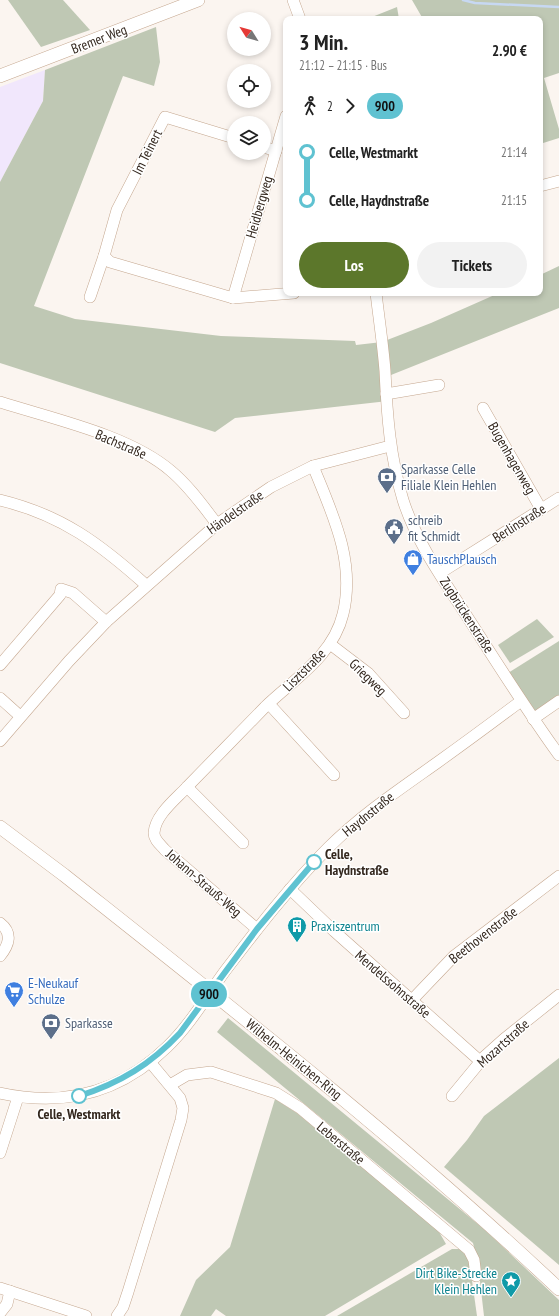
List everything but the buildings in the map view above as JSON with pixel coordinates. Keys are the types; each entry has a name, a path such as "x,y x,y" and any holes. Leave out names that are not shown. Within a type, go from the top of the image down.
{"main road":[{"name":"Bremer Weg","path":"0,76 198,0"},
{"name":"Wilhelm-Heinichen-Ring","path":"0,827 211,991 402,1147 502,1235 559,1289"}],"street":[{"path":"293,0 299,16"},
{"name":"Im Teinert","path":"90,298 117,210 165,117 227,136"},
{"name":"Heidbergweg","path":"233,298 283,126"},
{"path":"271,149 276,151"},
{"path":"543,186 558,183"},
{"path":"104,256 110,262 233,298 283,294"},
{"name":"Zugbrückenstraße","path":"376,296 390,446 410,520 440,574 521,701 559,755"},
{"path":"386,394 439,386"},
{"name":"Bachstraße","path":"0,402 116,439 147,454 171,471 186,486 217,524"},
{"name":"Bugenhagenweg","path":"483,408 541,509"},
{"name":"Händelstraße","path":"0,741 20,716 106,622 146,585 217,524 271,487 313,466 390,446"},
{"name":"Lisztstraße","path":"154,834 156,825 164,811 269,704 307,670 330,644 343,616 347,589 347,569 344,548 313,466"},
{"name":"Berlinstraße","path":"440,574 559,498"},
{"path":"0,500 37,511 82,533 102,547 146,585"},
{"path":"0,665 60,595 61,589 72,593 106,622"},
{"name":"Griegweg","path":"330,644 368,673 404,713"},
{"path":"0,698 20,716"},
{"name":"Haydnstraße","path":"0,1093 18,1097 61,1099 79,1096 110,1086 150,1062 180,1033 257,929 290,889 329,847 369,812 521,701"},
{"path":"533,719 559,701"},
{"path":"269,704 334,775"},
{"path":"187,787 243,843"},
{"name":"Johann-Strauß-Weg","path":"154,834 157,841 165,850 257,929"},
{"name":"Beethovenstraße","path":"412,1000 454,956 559,876"},
{"name":"Mendelssohnstraße","path":"290,889 480,1061"},
{"path":"0,923 6,929 9,937 8,944 0,956"},
{"name":"Mozartstraße","path":"452,1096 480,1061 504,1039 559,996"},
{"path":"117,1316 123,1307 128,1292 181,1120 183,1108 180,1098 150,1062"},
{"name":"Leberstraße","path":"170,1085 187,1074 211,1072 276,1093 300,1108 469,1250 474,1260 476,1276"},
{"path":"0,1153 18,1097"},
{"path":"5,1290 58,1312 86,1316"},
{"path":"0,1313 7,1304 5,1290"}],"shaded area":[{"path":"45,70 43,101 0,182 0,87"}],"green space":[{"path":"8,0 63,0 90,30 41,47"},
{"path":"412,0 559,0 559,73 544,78 559,129 559,138 543,143 543,16 421,16"},
{"path":"397,7 398,16 374,16"},
{"path":"156,27 160,62 154,86 123,76 34,306 75,319 221,336 355,341 356,345 382,342 431,323 492,296 543,296 543,274 559,266 559,308 386,377 388,401 235,418 215,432 0,363 0,182 43,101 45,70"},
{"path":"537,619 554,637 510,663 498,645"},
{"path":"559,641 559,701 533,719 505,675"},
{"path":"228,1018 484,1229 559,1300 559,1316 484,1316 478,1264 473,1243 217,1032"},
{"path":"559,1058 559,1265 444,1167 467,1140 484,1116"},
{"path":"275,1099 297,1113 438,1230 446,1244 325,1316 226,1316 216,1309 211,1316 180,1316 196,1280 230,1247"},
{"path":"452,1249 460,1249 469,1259 477,1316 337,1316"}],"waterway":[{"path":"463,0 475,3 559,7"}],"bus line":[{"name":"900","path":"79,1096 110,1086 128,1076 150,1062 167,1047 180,1033 257,929 302,874 314,862"}],"place":[{"name":"Sparkasse Celle Filiale Klein Hehlen","path":"387,494"},
{"name":"schreib fit Schmidt","path":"394,545"},
{"name":"TauschPlausch","path":"413,576"},
{"name":"Celle, Haydnstraße","path":"314,862"},
{"name":"Praxiszentrum","path":"297,943"},
{"name":"E-Neukauf Schulze","path":"14,1008"},
{"name":"Sparkasse","path":"51,1040"},
{"name":"Celle, Westmarkt","path":"79,1096"},
{"name":"Dirt Bike-Strecke Klein Hehlen","path":"511,1298"}]}
